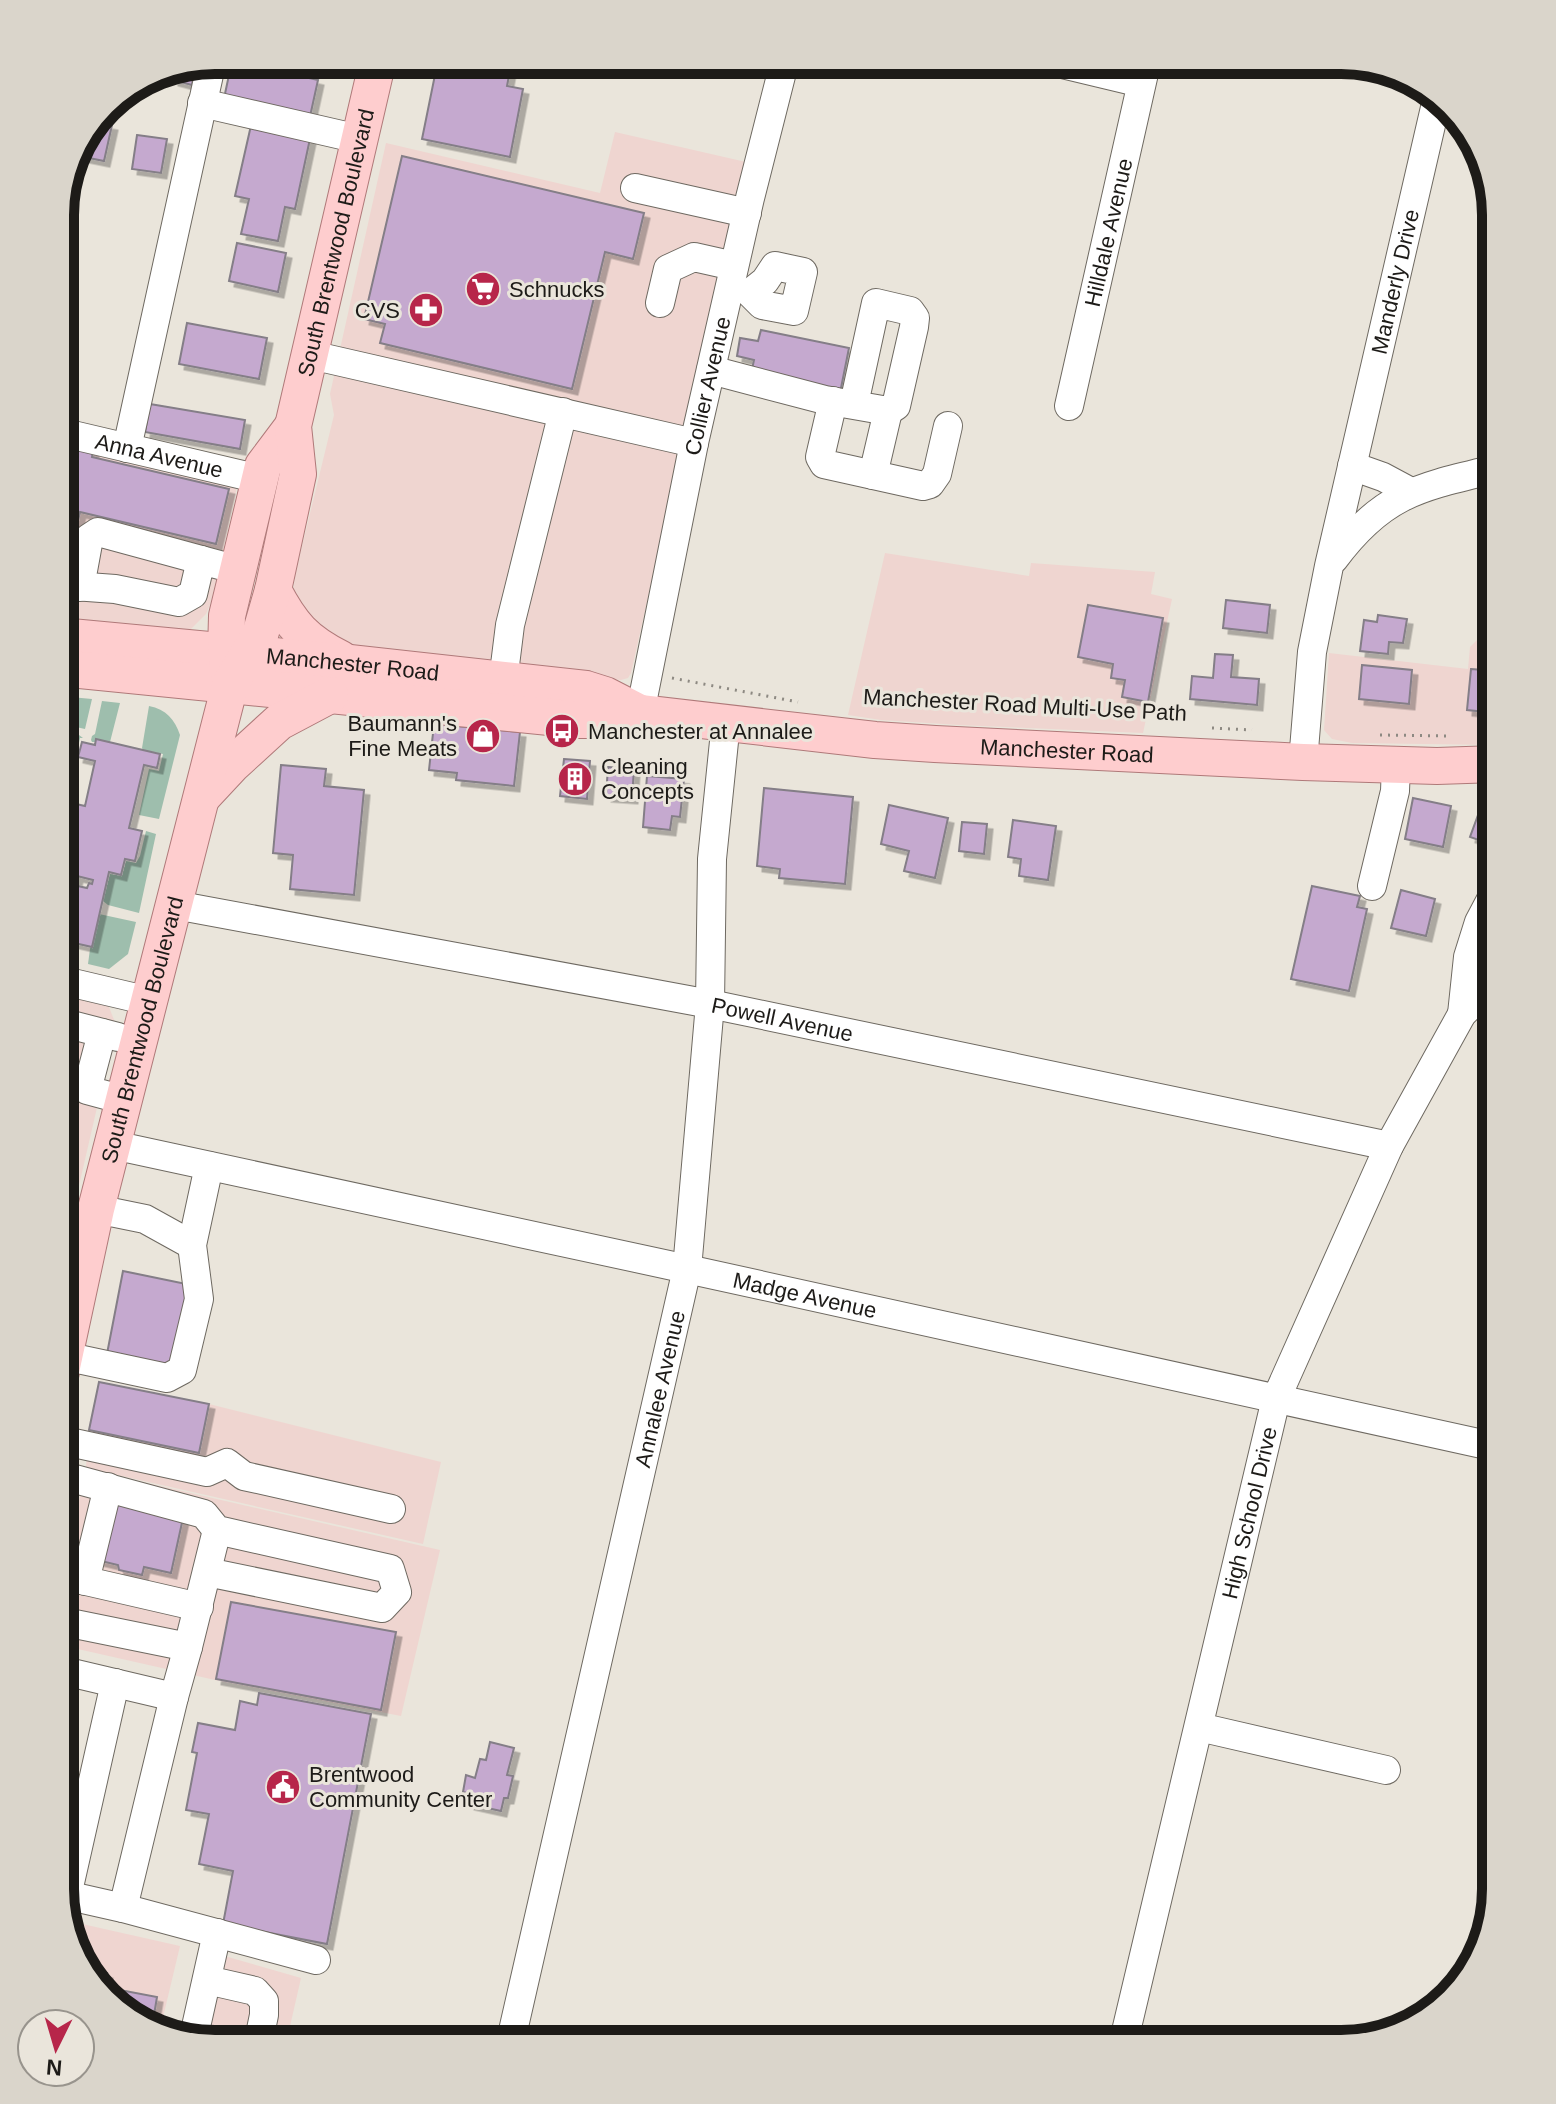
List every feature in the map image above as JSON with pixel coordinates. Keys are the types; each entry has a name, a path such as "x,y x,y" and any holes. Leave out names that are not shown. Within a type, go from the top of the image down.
{"main road":[{"name":"South Brentwood Boulevard","path":"235,664 263,628 273,590 298,474 293,426 375,74"},
{"name":"South Brentwood Boulevard","path":"74,1279 81,1229 113,1145 235,664 227,616 263,466 293,426"},
{"path":"273,590 298,631 323,650 350,663"},
{"name":"Manchester Road","path":"74,638 235,664 330,695 579,720 606,720 640,713 875,740 1303,762 1482,764"},
{"name":"Manchester Road","path":"74,668 350,663 586,689 640,713"},
{"path":"201,799 264,733 289,715 330,695"}],"street":[{"path":"127,448 209,74"},
{"name":"Collier Avenue","path":"640,713 694,443 711,370 738,283 747,213 782,74"},
{"name":"Hilldale Avenue","path":"1069,406 1144,74"},
{"path":"202,103 359,139"},
{"name":"Manderly Drive","path":"1303,762 1312,652 1329,566 1435,109"},
{"path":"635,188 747,213"},
{"path":"660,303 668,269 694,257 738,283"},
{"path":"873,475 915,318 910,311 876,303 843,403 820,457 824,464 873,475 923,486 930,484 937,474 948,426"},
{"path":"311,355 694,443"},
{"path":"711,370 843,403 892,409"},
{"path":"503,681 510,625 563,412"},
{"name":"Anna Avenue","path":"74,435 260,479"},
{"path":"1352,466 1383,477 1411,492"},
{"path":"1329,566 1352,534 1371,517 1411,492 1482,472"},
{"path":"74,576 89,538 98,532 238,570"},
{"path":"74,586 115,589 179,602 193,594 201,560"},
{"name":"Annalee Avenue","path":"513,2030 687,1269 710,1004 712,859 726,722"},
{"path":"1372,886 1395,791 1396,765"},
{"name":"Powell Avenue","path":"175,905 710,1004 1389,1146"},
{"name":"High School Drive","path":"1462,1014 1468,957 1482,916"},
{"path":"74,983 149,1001"},
{"name":"High School Drive","path":"1126,2030 1276,1399 1389,1146 1462,1014 1482,995"},
{"path":"74,1026 138,1042"},
{"path":"102,1033 87,1090 124,1100"},
{"name":"Madge Avenue","path":"113,1145 1482,1444"},
{"path":"74,1367 167,1378 182,1370 199,1299 192,1245 209,1166"},
{"path":"81,1229 145,1219 192,1245"},
{"path":"74,1443 207,1472 227,1463 244,1476 391,1509"},
{"path":"74,1478 204,1514 217,1530 390,1569 397,1592 382,1608 207,1572"},
{"path":"74,1573 108,1487"},
{"path":"123,1908 217,1530"},
{"path":"74,1578 199,1607"},
{"path":"74,1624 188,1647"},
{"path":"74,1678 115,1683 174,1697"},
{"path":"74,1853 115,1683"},
{"path":"1199,1727 1386,1770"},
{"path":"74,1897 316,1960"},
{"path":"196,2028 217,1933"},
{"path":"207,1980 255,1991 264,2001 261,2030"}],"path":[{"path":"667,677 805,703"},
{"name":"Manchester Road Multi-Use Path","path":"1205,730 1259,731"},
{"path":"1377,735 1459,737"}],"shaded area":[{"path":"615,132 746,162 631,673 621,680 529,671 335,644 293,596 295,575 334,415 330,394 386,143 600,193"},
{"path":"74,444 237,487 211,602 206,614 190,630 74,626"},
{"path":"885,553 1029,576 1031,563 1155,572 1151,594 1172,599 1143,733 959,725 848,715"},
{"path":"1482,635 1482,745 1352,743 1332,739 1324,730 1329,653 1468,669 1470,647"},
{"path":"74,994 101,1001 109,1007 116,1025 74,1207"},
{"path":"99,1382 209,1404 441,1462 423,1544 86,1468 88,1431"},
{"path":"86,1469 440,1550 401,1716 215,1680 74,1648 74,1523"},
{"path":"78,1923 180,1946 163,2019 129,2001 115,1989 93,1960"},
{"path":"221,1955 301,1978 289,2030 208,2030"}],"green space":[{"path":"74,697 92,699 85,729 74,727"},
{"path":"102,701 120,703 110,742 96,739 92,742 91,740"},
{"path":"149,706 169,716 180,735 159,819 139,815 149,769 159,771 163,754 142,748"},
{"path":"74,734 83,738 80,738 74,766"},
{"path":"146,831 156,834 139,913 108,905 103,901 110,874 122,876 126,861 136,863"},
{"path":"99,914 136,922 128,954 109,969 88,964"}],"building":[{"path":"229,74 291,74 318,80 309,121 223,103"},
{"path":"435,74 509,74 507,86 523,89 510,157 422,139"},
{"path":"194,76 192,85 173,80"},
{"path":"252,121 311,134 295,209 285,207 278,241 241,234 249,199 235,196"},
{"path":"107,124 112,125 104,161 87,158"},
{"path":"137,135 167,139 161,173 132,169"},
{"name":"Schnucks","path":"402,156 644,213 633,259 605,252 572,389 380,343 385,324 364,319"},
{"path":"237,243 286,253 278,292 229,281"},
{"path":"187,323 267,338 259,379 179,364"},
{"path":"761,330 849,348 840,393 751,374 754,360 737,356 740,338 758,341"},
{"path":"150,404 245,420 240,449 145,432"},
{"path":"74,446 93,451 92,457 229,489 216,544 80,512 74,538"},
{"path":"1226,600 1270,605 1267,633 1223,628"},
{"path":"1088,605 1163,618 1148,702 1122,697 1125,680 1111,678 1113,664 1078,657"},
{"path":"1378,615 1407,619 1403,643 1389,642 1388,654 1360,651 1364,620 1377,622"},
{"path":"1215,654 1233,655 1231,677 1259,679 1257,705 1190,699 1192,676 1213,678"},
{"path":"1362,665 1412,670 1409,704 1359,699"},
{"path":"1471,669 1482,670 1482,712 1467,710"},
{"path":"434,724 520,732 514,786 456,780 457,773 429,770"},
{"path":"96,739 160,754 157,768 144,765 129,828 142,831 135,861 125,859 121,875 109,872 92,947 74,943 74,885 87,888 93,880 77,876 74,882 74,813 76,804 85,806 95,761 78,757 82,742 95,745"},
{"name":"Cleaning Concepts","path":"564,759 590,761 587,799 560,796"},
{"path":"281,765 326,769 324,786 364,790 354,895 290,889 293,855 273,853"},
{"path":"608,767 634,769 632,798 606,796"},
{"path":"647,776 684,779 680,817 672,816 670,830 643,827"},
{"path":"764,788 853,797 845,884 779,878 780,869 757,866"},
{"path":"1413,798 1451,806 1443,847 1405,839"},
{"path":"1482,804 1482,841 1470,837"},
{"path":"889,805 948,818 935,878 904,871 909,851 881,844"},
{"path":"1013,820 1056,826 1048,880 1019,876 1021,859 1008,857"},
{"path":"962,822 987,824 984,854 959,851"},
{"path":"1312,886 1360,896 1357,907 1367,909 1349,991 1291,979"},
{"path":"1401,890 1435,899 1426,936 1391,928"},
{"path":"123,1271 191,1285 173,1372 106,1359"},
{"path":"99,1382 209,1404 199,1453 89,1430"},
{"path":"110,1502 183,1518 171,1573 144,1567 142,1575 119,1570 118,1565 97,1560"},
{"path":"231,1602 396,1632 381,1710 216,1679"},
{"path":"259,1693 371,1714 327,1944 223,1924 233,1871 199,1864 209,1814 186,1810 197,1753 192,1752 198,1723 235,1730 240,1701 257,1705"},
{"path":"490,1742 514,1748 507,1775 513,1776 508,1798 504,1798 501,1811 469,1804 471,1794 463,1792 466,1775 475,1778 480,1759 486,1760"},
{"path":"115,1989 157,1997 154,2015"}],"place":[{"name":"Schnucks","path":"483,289"},
{"name":"CVS","path":"426,310"},
{"name":"Manchester at Annalee","path":"562,731"},
{"name":"Baumann's Fine Meats","path":"483,736"},
{"name":"Cleaning Concepts","path":"575,779"},
{"name":"Brentwood Community Center","path":"283,1787"}]}
